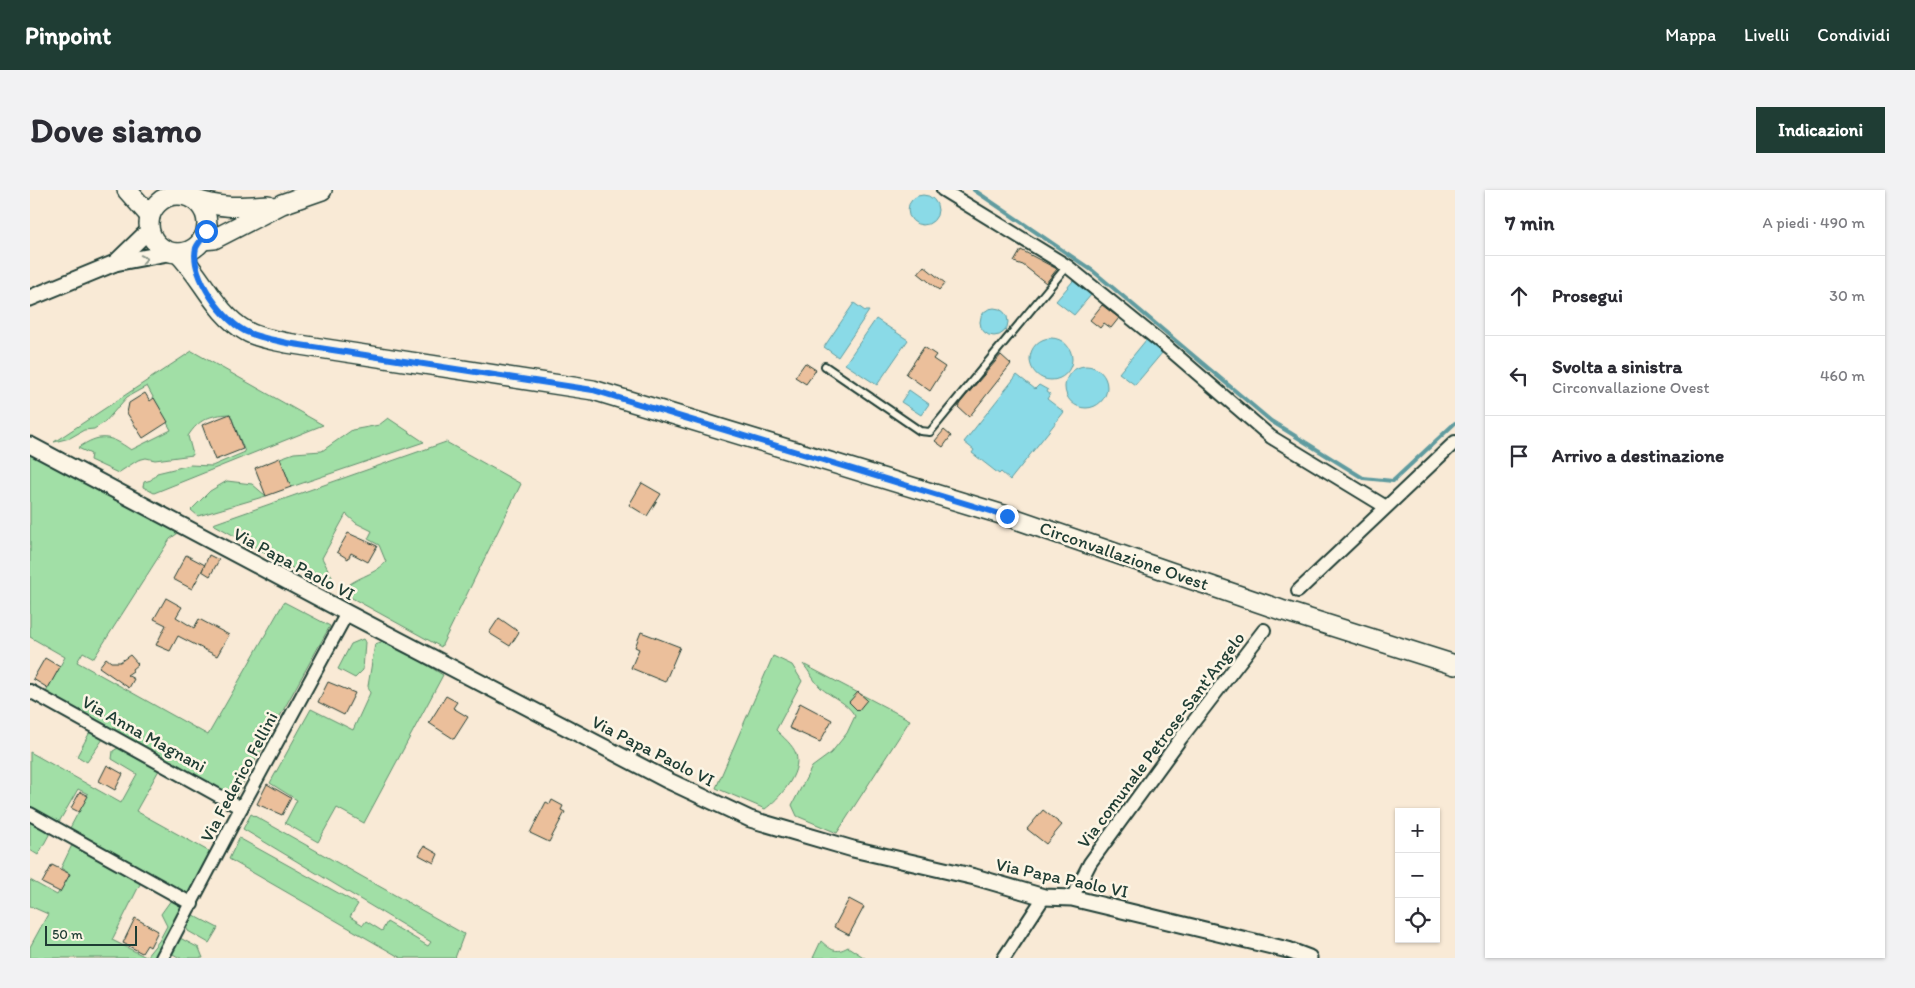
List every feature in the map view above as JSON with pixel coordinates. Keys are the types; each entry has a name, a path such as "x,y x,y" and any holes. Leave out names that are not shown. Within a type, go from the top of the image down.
{"main road":[{"path":"127,190 150,223 154,240 162,248 176,253 214,239 282,204 322,190"},
{"path":"150,223 154,209 166,198 180,195 225,208 282,204"},
{"path":"180,195 200,205 207,222 199,243 196,260 201,280"},
{"name":"Circonvallazione Ovest","path":"176,253 201,280 226,317 248,333 287,343 593,390 1007,516 1282,610 1455,665"}],"street":[{"path":"943,190 1067,266 1168,348 1271,436 1386,507"},
{"path":"115,263 150,223"},
{"path":"30,298 115,263 176,253"},
{"path":"1298,591 1455,442"},
{"name":"Via Papa Paolo VI","path":"30,445 675,784 750,820 853,849 975,877 1044,897 1072,898 1288,950 1309,958"},
{"name":"Via Federico Fellini","path":"166,957 241,808 347,613"},
{"name":"Via comunale Petrose-Sant'Angelo","path":"1072,898 1090,863 1181,738 1264,630"},
{"name":"Via Anna Magnani","path":"30,691 241,808"},
{"path":"30,814 192,904"},
{"path":"1004,958 1044,897"}],"lane":[{"path":"825,366 920,430 930,432 1067,266"}],"green space":[{"path":"192,351 323,425 154,493 143,487 144,482 151,480 157,473 190,465 212,466 245,452 230,414 217,415 206,419 192,430 188,436 193,455 155,460 146,458 138,460 118,473 90,460 91,454 78,448 93,440 99,438 111,439 131,450 171,430 147,386 127,397 105,422 94,429 84,430 70,438 54,442"},
{"path":"388,418 424,442 291,487 280,458 294,453 322,451 352,430 379,425"},
{"path":"446,442 521,484 441,647 341,592 386,562 379,545 368,539 372,531 356,523 346,514 322,558 332,577 329,582 321,584 213,524"},
{"path":"30,452 175,529 178,533 170,539 94,658 83,652 77,662 208,735 284,602 330,626 234,799 45,694 65,657 30,637"},
{"path":"227,481 252,484 266,496 198,516 191,510 210,491"},
{"path":"363,639 365,642 363,670 355,678 338,669 351,644"},
{"path":"381,642 419,660 443,675 364,823 337,808 318,842 285,823 297,800 270,783 311,709 353,730 370,693 368,686 375,644"},
{"path":"773,656 792,665 802,681 776,730 788,741 795,751 796,769 783,792 765,809 716,788"},
{"path":"803,664 910,720 837,833 797,816 792,805 812,767 831,753 847,733 855,716 843,703 820,687"},
{"path":"90,732 103,739 87,762 77,756"},
{"path":"118,748 159,770 136,811 210,852 188,894 70,828 88,794 78,789 59,822 30,806 30,752 121,803 137,774 112,759 113,751"},
{"path":"251,814 464,934 455,958 401,958 229,859 239,838 358,904 350,917 363,925 366,921 382,931 387,922 428,946 431,942 243,829"},
{"path":"30,821 50,833 38,855 30,850"},
{"path":"72,845 141,882 112,940 146,957 159,941 167,926 161,914 171,900 183,908 156,958 30,958 30,947 48,914 30,906 30,880 57,895 70,874 61,868"},
{"path":"193,915 218,928 209,943 188,931 186,927"},
{"path":"180,938 199,948 203,958 180,958 171,953"},
{"path":"821,941 837,951 848,947 865,958 813,958"}],"water":[{"path":"923,195 934,199 938,210 934,221 923,225 912,221 908,210 912,199"},
{"path":"1073,281 1091,295 1074,315 1056,301"},
{"path":"854,303 865,311 869,311 838,357 824,347"},
{"path":"994,308 1004,312 1008,322 1004,332 994,336 984,332 980,322 984,312"},
{"path":"876,319 908,340 877,385 845,364"},
{"path":"1051,338 1066,344 1072,359 1066,374 1051,380 1036,374 1030,359 1036,344"},
{"path":"1146,340 1162,353 1135,385 1119,373"},
{"path":"1086,366 1101,372 1107,387 1101,402 1086,408 1071,402 1065,387 1071,372"},
{"path":"1017,375 1035,389 1039,385 1048,390 1047,392 1050,394 1047,399 1064,412 1010,480 972,453 974,450 964,442"},
{"path":"909,390 929,404 921,415 901,402"}],"building":[{"path":"1021,250 1057,269 1046,283 1023,265 1014,262"},
{"path":"924,266 945,283 939,290 918,273"},
{"path":"1102,305 1119,318 1111,328 1104,323 1100,328 1090,320"},
{"path":"924,347 936,355 933,359 945,367 930,391 906,374"},
{"path":"1001,355 1011,364 969,417 958,407 960,403"},
{"path":"805,363 816,370 806,384 795,377"},
{"path":"145,393 150,401 154,398 168,422 143,438 127,413 129,403"},
{"path":"230,414 243,449 215,460 202,425"},
{"path":"944,430 951,436 943,447 935,441"},
{"path":"280,458 291,487 266,496 255,468"},
{"path":"642,483 661,494 647,516 629,505"},
{"path":"348,533 377,546 368,562 351,553 348,559 337,552"},
{"path":"186,555 205,565 192,589 173,579"},
{"path":"209,555 219,560 210,576 202,571"},
{"path":"166,598 182,607 176,617 194,628 199,619 229,635 217,656 178,636 170,651 156,645 166,625 154,619"},
{"path":"499,618 519,632 510,646 489,633"},
{"path":"641,632 680,647 665,682 631,668 639,649 635,647"},
{"path":"130,655 138,664 127,675 134,679 129,688 99,667 106,658 111,662 120,662"},
{"path":"45,658 60,667 48,688 33,679"},
{"path":"328,682 355,693 344,715 318,702"},
{"path":"858,692 867,700 858,711 849,702"},
{"path":"446,696 457,702 453,708 468,717 454,739 429,723"},
{"path":"800,703 832,720 820,742 789,728"},
{"path":"107,765 123,774 115,790 99,781"},
{"path":"267,784 291,798 282,815 257,804"},
{"path":"80,792 88,796 79,812 71,808"},
{"path":"552,800 563,806 561,810 565,812 549,842 530,833 546,802 550,804"},
{"path":"1043,810 1062,825 1046,844 1027,829"},
{"path":"424,846 438,854 434,863 419,855"},
{"path":"52,865 70,874 60,892 42,883"},
{"path":"849,899 864,907 849,935 834,927"},
{"path":"135,918 158,931 150,947 147,945 142,953 123,943"}],"waterway":[{"path":"974,190 1093,271 1271,421 1363,478 1393,481 1455,423"}],"route":[{"path":"206,231 202,240 196,246 196,260 201,280 226,317 248,333 287,343 593,390 1007,516"}]}
